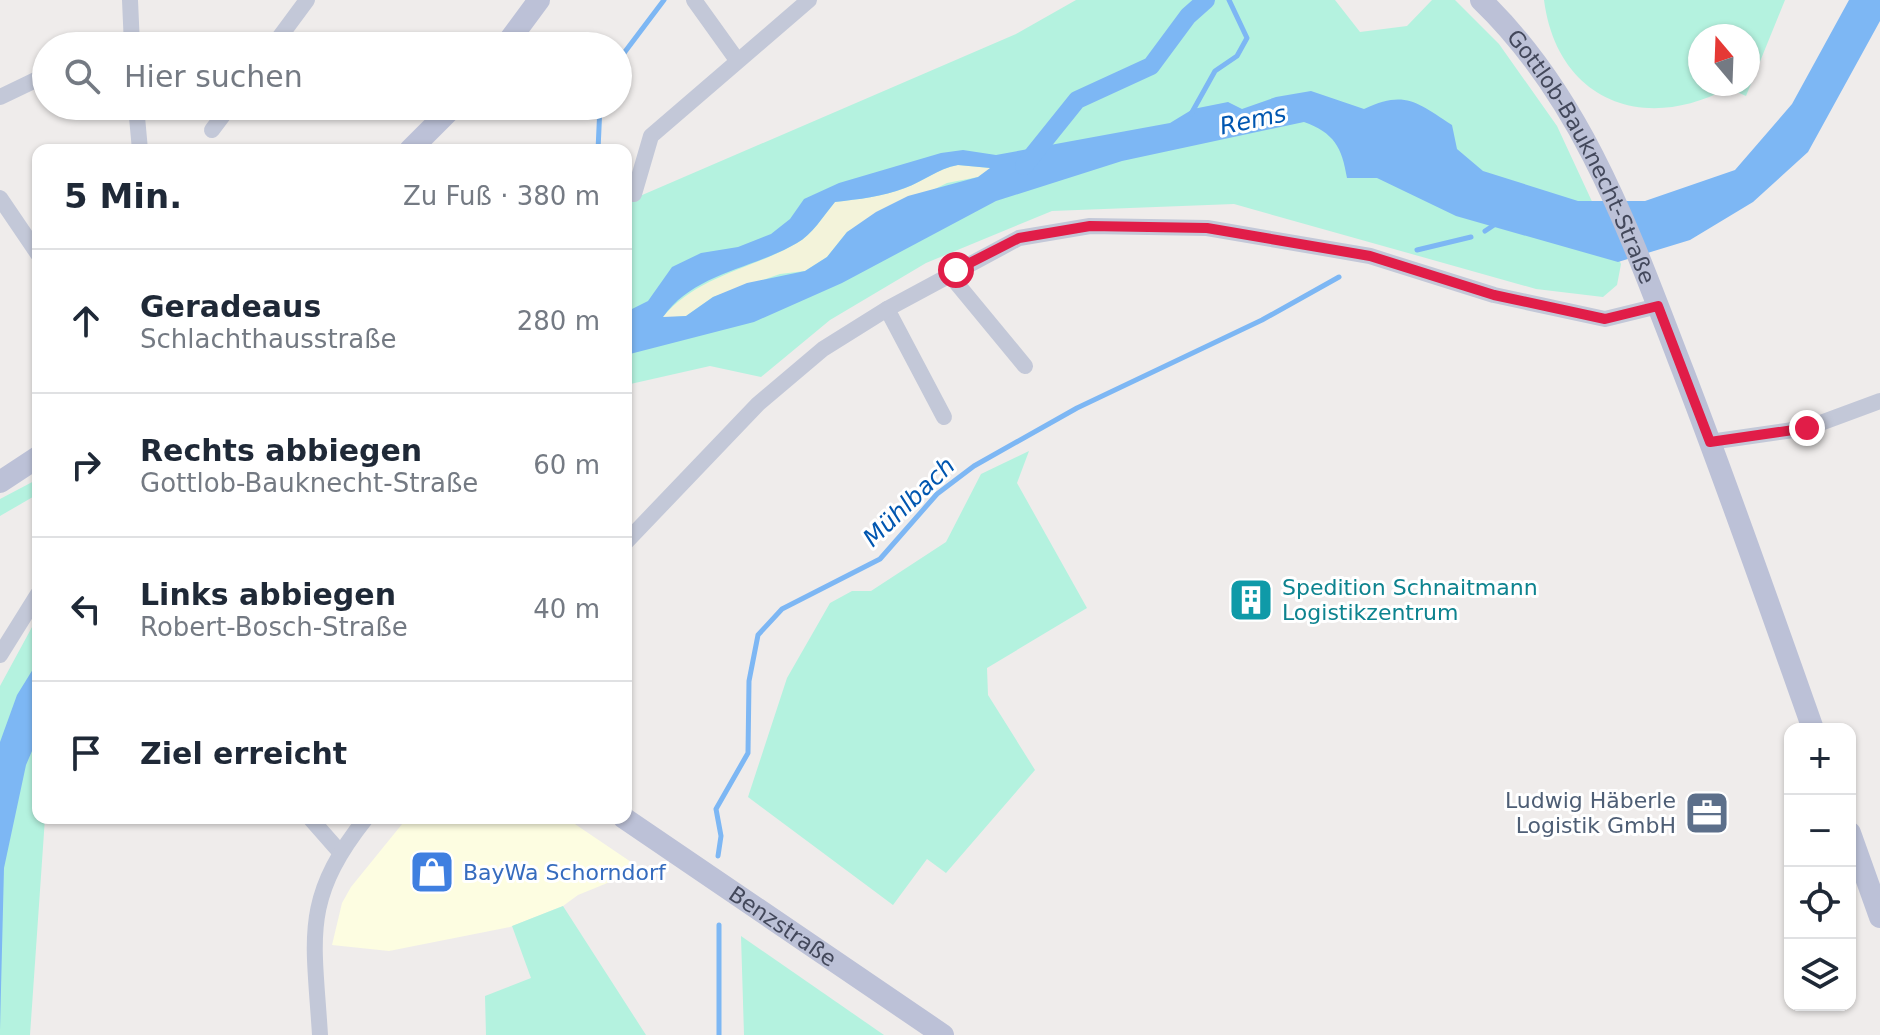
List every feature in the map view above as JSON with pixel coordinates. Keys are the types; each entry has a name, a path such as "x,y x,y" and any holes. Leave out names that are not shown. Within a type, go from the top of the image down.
{"street":[{"path":"130,0 131,32"},
{"path":"283,32 307,0"},
{"path":"515,32 539,0"},
{"path":"694,0 737,60"},
{"path":"634,194 651,136 809,0"},
{"name":"Gottlob-Bauknecht-Straße","path":"1481,0 1543,72 1609,183 1710,442 1811,723"},
{"path":"0,97 32,82"},
{"path":"137,120 139,144"},
{"path":"212,130 220,120"},
{"path":"416,144 440,120"},
{"path":"0,198 32,245"},
{"path":"632,536 758,404 823,349 887,309 1019,238 1090,226 1207,228 1370,256 1494,295 1605,319 1654,296"},
{"path":"949,274 1025,366"},
{"path":"887,309 944,417"},
{"path":"1710,442 1807,428 1880,401"},
{"path":"0,482 32,461"},
{"path":"0,655 32,604"},
{"name":"Benzstraße","path":"632,823 943,1035"},
{"path":"315,824 339,851"},
{"path":"320,1035 314,950 317,904 323,883 339,851 361,824"},
{"path":"1856,850 1880,917"}],"shaded area":[{"path":"1076,0 1335,0 1360,32 1407,26 1432,0 1455,0 1499,44 1557,126 1621,264 1617,285 1603,297 1536,289 1234,204 1052,211 926,263 830,320 761,377 710,366 632,384 632,199 1016,34"},
{"path":"1544,0 1785,0 1760,62 1760,24 1688,24 1688,96 1710,96 1696,102 1665,108 1636,107 1609,99 1586,84 1566,62 1552,34"},
{"path":"1029,451 1017,483 1087,608 987,668 988,695 1035,770 946,873 927,859 893,905 748,797 787,678 830,603 852,591 871,591 946,542 981,474"},
{"path":"32,482 32,497 0,516 0,499"},
{"path":"32,627 32,824 45,824 30,1035 0,1035 0,686"},
{"path":"402,824 575,824 634,864 622,877 578,895 563,906 510,927 389,951 332,945 342,903 351,887"},
{"path":"563,906 646,1035 486,1035 485,996 531,978 512,926"},
{"path":"741,936 884,1035 744,1035"}],"sand":[{"path":"958,165 991,168 978,177 947,183 847,232 827,257 805,271 780,274 713,297 686,316 662,318 708,282 802,239 835,202 896,191"}],"water":[{"name":"Rems","path":"1849,0 1880,0 1880,21 1808,152 1753,202 1690,240 1618,262 1456,216 1377,178 1347,178 1335,142 1323,131 1304,122 1122,161 996,201 842,283 754,322 632,353 632,309 648,301 672,267 701,253 738,247 771,234 790,219 804,199 839,183 941,153 963,150 996,155 1170,123 1193,109 1228,102 1242,109 1276,97 1311,91 1364,109 1390,100 1410,101 1452,125 1457,149 1483,171 1578,201 1645,201 1735,170 1792,104","holes":["958,165 990,168 978,177 908,196 876,212 847,232 827,257 805,271 747,283 713,297 686,316 663,317 676,302 707,281 780,252 802,239 835,202 896,191"]},
{"path":"32,671 32,751 26,765 4,868 0,1030 0,742 17,695"}],"waterway":[{"path":"632,42 664,0"},
{"path":"1024,166 1077,100 1151,66 1188,16 1206,0"},
{"path":"1191,114 1215,71 1237,56 1247,38 1229,0"},
{"path":"598,144 599,120"},
{"name":"Mühlbach","path":"1485,231 1497,223"},
{"name":"Mühlbach","path":"1417,250 1471,237"},
{"name":"Mühlbach","path":"718,856 721,836 716,809 748,753 749,681 758,635 782,609 880,559 937,494 974,466 1077,408 1262,320 1339,277"},
{"name":"Mühlbach","path":"719,925 719,1035"}],"place":[{"name":"Spedition Schnaitmann Logistikzentrum","path":"1251,600"},
{"name":"Ludwig Häberle Logistik GmbH","path":"1707,813"},
{"name":"BayWa Schorndorf","path":"432,872"}],"route":[{"path":"956,270 1019,238 1090,226 1207,228 1370,256 1494,295 1605,319 1658,306 1710,442 1807,428"}]}
